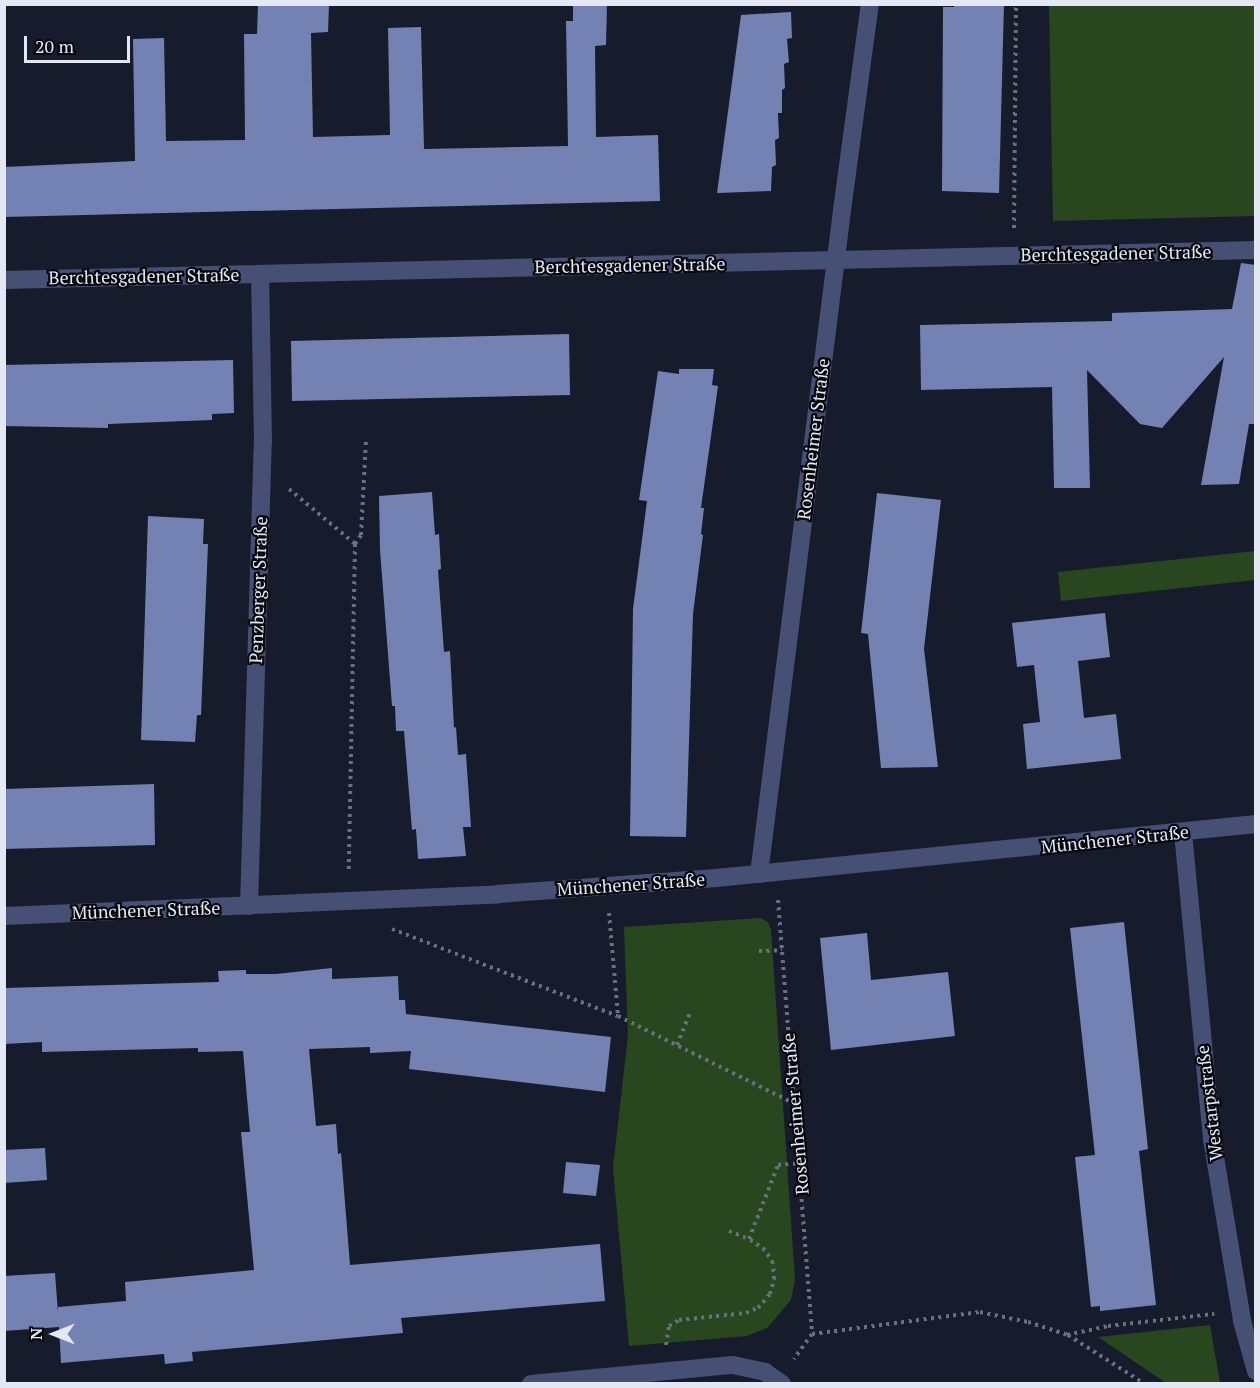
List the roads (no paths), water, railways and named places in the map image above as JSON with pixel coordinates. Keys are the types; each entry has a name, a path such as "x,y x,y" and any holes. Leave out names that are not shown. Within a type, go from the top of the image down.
{"street":[{"name":"Rosenheimer Straße","path":"767,873 836,260 870,4"},
{"name":"Berchtesgadener Straße","path":"4,280 1256,250"},
{"name":"Penzberger Straße","path":"249,906 263,442 260,274"},
{"name":"Münchener Straße","path":"4,916 498,894 767,873 1256,824"},
{"name":"Westarpstraße","path":"1183,832 1212,1139 1242,1321 1256,1371"},
{"path":"531,1383 733,1365 751,1367 780,1382"}]}
